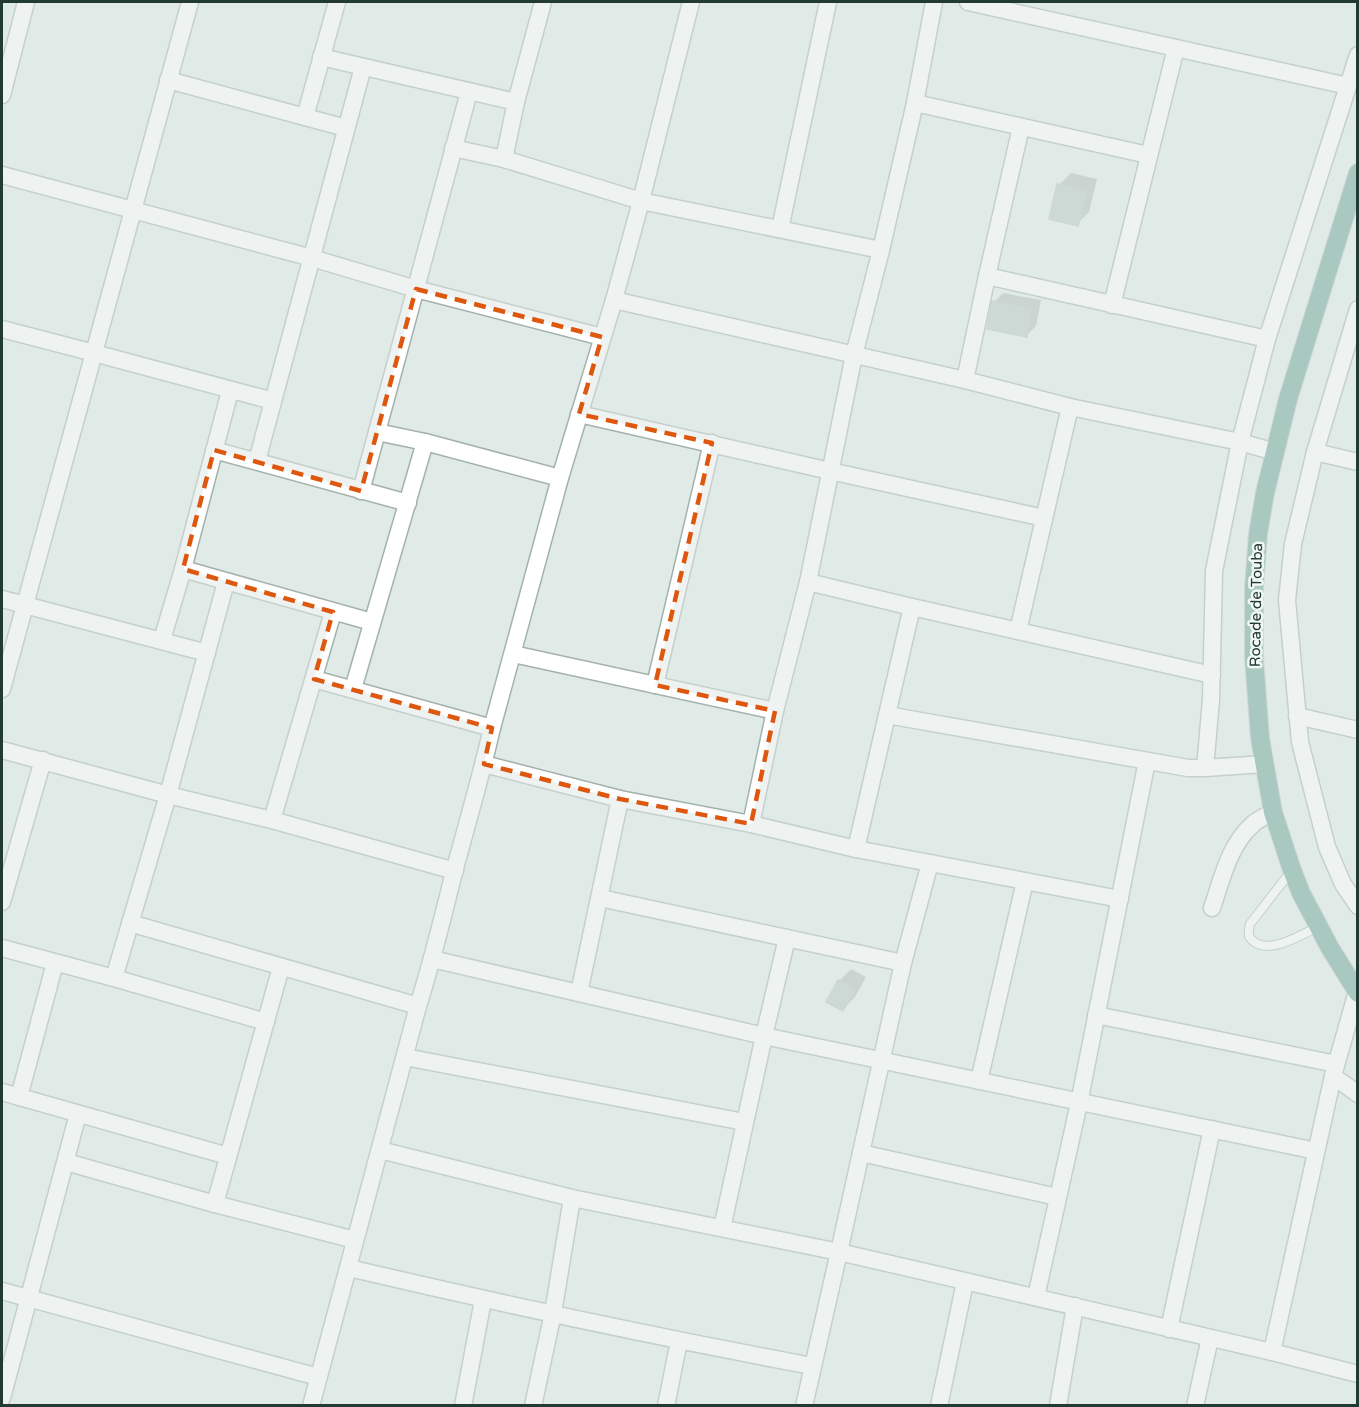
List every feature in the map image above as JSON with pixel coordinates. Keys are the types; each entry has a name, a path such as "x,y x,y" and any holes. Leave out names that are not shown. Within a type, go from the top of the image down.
{"main road":[{"name":"Rocade de Touba","path":"1357,991 1318,927 1292,870 1273,812 1257,713 1254,588 1258,534 1265,493 1288,399 1358,173"}],"street":[{"path":"2,95 9,36 26,2"},
{"path":"2,689 190,2"},
{"path":"305,117 337,2"},
{"path":"504,159 516,102 543,2"},
{"path":"311,1406 560,478 614,300 691,2"},
{"path":"780,229 828,2"},
{"path":"751,824 775,711 808,582 854,355 915,102 934,2"},
{"path":"968,2 992,4 1348,86"},
{"path":"1112,305 1176,48"},
{"path":"1205,768 1212,675 1214,571 1240,442 1267,339 1358,55"},
{"path":"321,57 516,102"},
{"path":"257,461 363,67"},
{"path":"168,80 346,128"},
{"path":"361,491 469,92"},
{"path":"915,102 1148,155"},
{"path":"965,380 1021,127"},
{"path":"453,148 504,159 640,201 881,250"},
{"path":"2,175 312,258 416,289 602,337"},
{"path":"987,276 1267,339"},
{"path":"614,300 965,380 1070,407 1240,442 1275,452"},
{"path":"1358,309 1353,344 1315,452 1293,544 1287,600 1299,742 1327,846 1343,884 1358,906"},
{"path":"2,329 273,401"},
{"path":"162,640 230,391"},
{"path":"1018,631 1070,407"},
{"path":"579,414 1044,518"},
{"path":"376,432 425,442 560,478"},
{"path":"353,689 425,442"},
{"path":"655,685 712,443"},
{"path":"214,450 408,503"},
{"path":"1315,452 1358,462"},
{"path":"183,569 372,622"},
{"path":"114,978 168,795 226,582"},
{"path":"808,582 1212,675"},
{"path":"2,599 207,653"},
{"path":"856,849 912,607"},
{"path":"272,820 333,612"},
{"path":"513,654 775,711"},
{"path":"314,679 492,728"},
{"path":"887,715 1188,768 1265,764"},
{"path":"1297,716 1358,730"},
{"path":"2,750 168,795 272,820 455,871"},
{"path":"2,898 43,760"},
{"path":"1036,1297 1079,1103 1147,761"},
{"path":"484,764 620,799 751,824 856,849 1120,899"},
{"path":"579,993 620,799"},
{"path":"1212,908 1236,845 1253,824 1273,812"},
{"path":"804,1406 903,963 930,863"},
{"path":"979,1081 1025,881"},
{"path":"600,898 903,963"},
{"path":"130,923 418,1006"},
{"path":"722,1228 787,938"},
{"path":"2,948 266,1022"},
{"path":"432,959 764,1036 1316,1151"},
{"path":"19,1097 55,963"},
{"path":"214,1204 281,967"},
{"path":"1272,1352 1335,1070 1357,991"},
{"path":"1096,1015 1335,1070 1358,1094"},
{"path":"405,1057 744,1122"},
{"path":"2,1092 228,1156"},
{"path":"2,1398 78,1114"},
{"path":"1168,1329 1212,1129"},
{"path":"380,1150 572,1198 839,1252 1358,1374"},
{"path":"861,1153 1058,1197"},
{"path":"66,1162 214,1204 355,1240"},
{"path":"533,1406 553,1313 572,1198"},
{"path":"349,1268 483,1300 812,1366"},
{"path":"939,1406 965,1282"},
{"path":"2,1291 318,1377"},
{"path":"463,1406 483,1300"},
{"path":"1058,1406 1075,1306"},
{"path":"1196,1406 1210,1338"},
{"path":"666,1406 679,1341"}],"lane":[{"path":"1292,870 1250,924 1248,933 1251,939 1264,947 1278,945 1318,927"}],"highlighted area":[{"path":"416,289 602,337 579,414 712,443 655,685 775,711 751,824 620,799 484,764 492,728 314,679 333,612 183,569 214,450 361,491"}],"building":[{"path":"1057,184 1086,191 1078,226 1049,219"},
{"path":"992,301 1032,309 1027,337 987,329"},
{"path":"838,980 855,990 843,1011 826,1002"}]}
